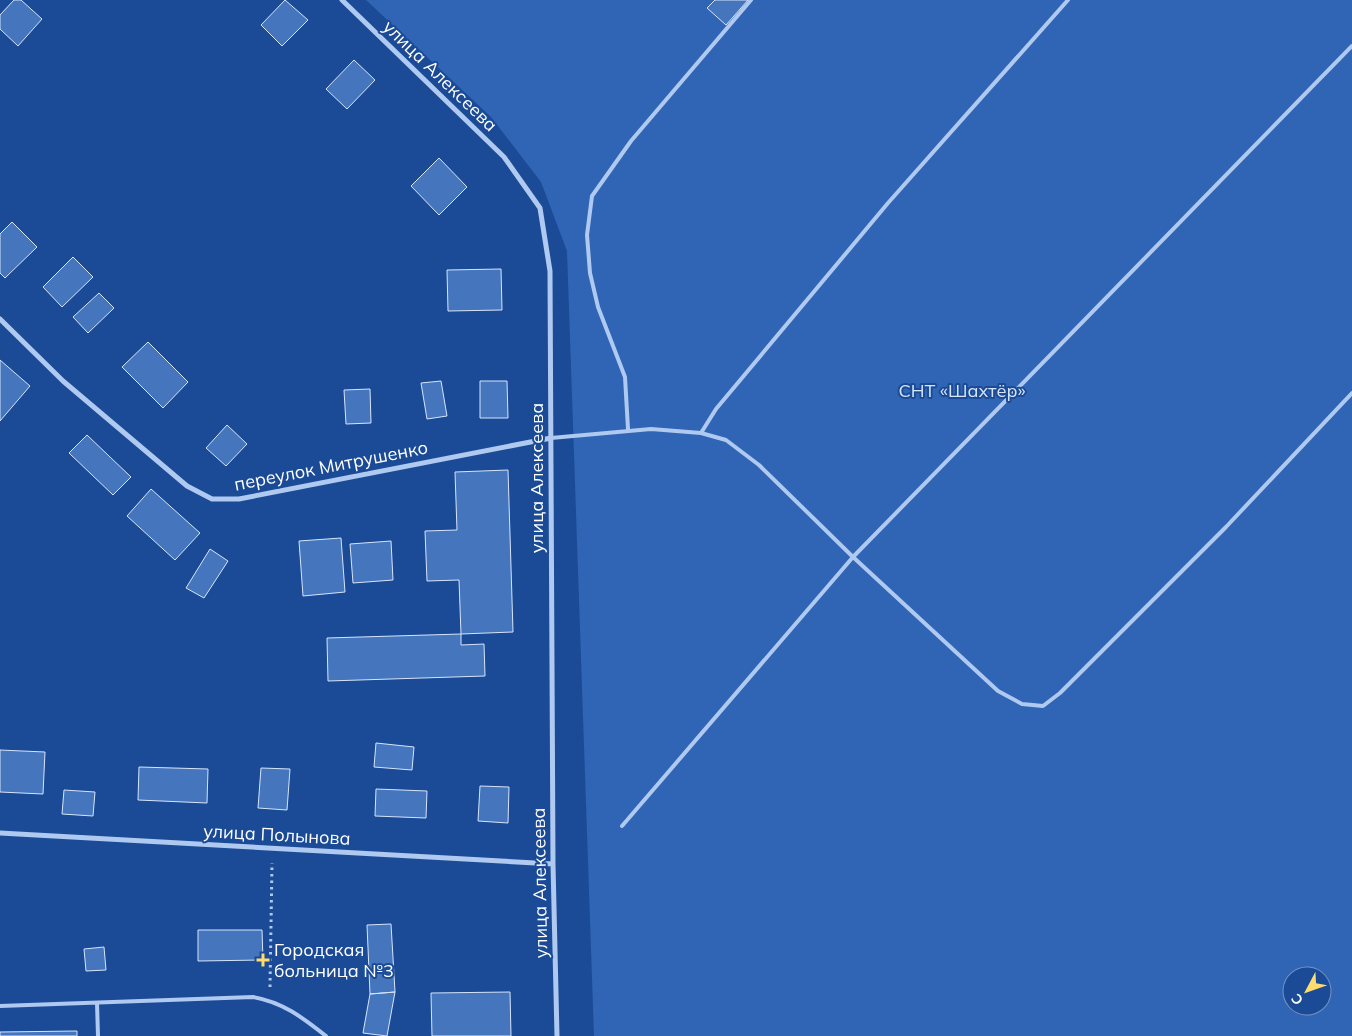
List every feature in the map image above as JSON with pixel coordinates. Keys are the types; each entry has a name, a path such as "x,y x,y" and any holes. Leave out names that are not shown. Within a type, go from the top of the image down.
{"street":[{"name":"улица Алексеева","path":"342,0 504,157 540,208 550,271 553,864 557,1036"},
{"name":"переулок Митрушенко","path":"0,320 63,381 179,480 212,499 239,499 551,438"},
{"name":"улица Полынова","path":"0,833 553,864"}],"lane":[{"path":"628,429 625,377 598,307 590,274 587,235 592,196 631,141 751,0"},
{"path":"701,433 716,409 888,203 1068,0"},
{"path":"622,826 853,557 1352,46"},
{"path":"551,438 628,429 701,433 726,440 759,465 853,557 998,691 1022,704 1044,706 1226,527 1352,393"},
{"path":"0,1006 253,997 270,1000 293,1011 326,1036"},
{"path":"97,1003 98,1036"}],"path":[{"path":"270,1000 272,848"}],"green space":[{"name":"СНТ «Шахтёр»","path":"366,0 1352,0 1352,1036 594,1036 567,251 541,182 491,117"}],"building":[{"path":"14,0 21,0 42,19 18,46 0,29 0,15"},
{"path":"285,0 308,20 282,46 261,25"},
{"path":"715,0 748,0 726,25 707,8"},
{"path":"354,60 375,80 347,109 326,89"},
{"path":"439,158 467,187 439,215 411,186"},
{"path":"12,222 37,247 5,278 0,273 0,234"},
{"path":"73,257 93,277 62,307 43,287"},
{"path":"501,269 502,310 448,311 447,270"},
{"path":"99,293 114,308 88,333 73,317"},
{"path":"148,342 188,382 163,408 122,367"},
{"path":"0,360 30,386 0,421"},
{"path":"441,381 447,416 427,419 421,383"},
{"path":"480,381 507,381 508,418 480,418"},
{"path":"370,389 371,423 346,424 344,390"},
{"path":"227,425 247,444 226,466 206,448"},
{"path":"87,435 131,477 113,495 69,453"},
{"path":"508,470 513,632 461,634 459,580 427,581 425,531 457,530 455,472"},
{"path":"151,489 200,533 175,560 127,516"},
{"path":"341,538 345,592 303,596 299,541"},
{"path":"391,541 393,580 353,583 350,544"},
{"path":"210,549 228,561 204,598 186,588"},
{"path":"461,634 461,645 484,644 485,676 328,681 327,638"},
{"path":"376,743 414,747 412,770 374,767"},
{"path":"0,750 45,752 43,794 0,792"},
{"path":"139,767 208,769 207,803 138,800"},
{"path":"261,768 290,769 287,810 258,808"},
{"path":"480,786 509,787 508,823 478,821"},
{"path":"376,789 427,791 426,818 375,816"},
{"path":"64,790 95,792 93,816 62,814"},
{"path":"391,924 395,992 370,994 367,925"},
{"path":"198,930 262,930 263,960 198,961"},
{"path":"104,947 106,970 86,971 84,949"},
{"path":"395,992 387,1036 363,1033 370,994"},
{"path":"510,992 511,1036 432,1036 431,993"},
{"path":"77,1031 77,1036 0,1036 0,1032"}],"place":[{"name":"Городская больница №3","path":"263,960"}]}
